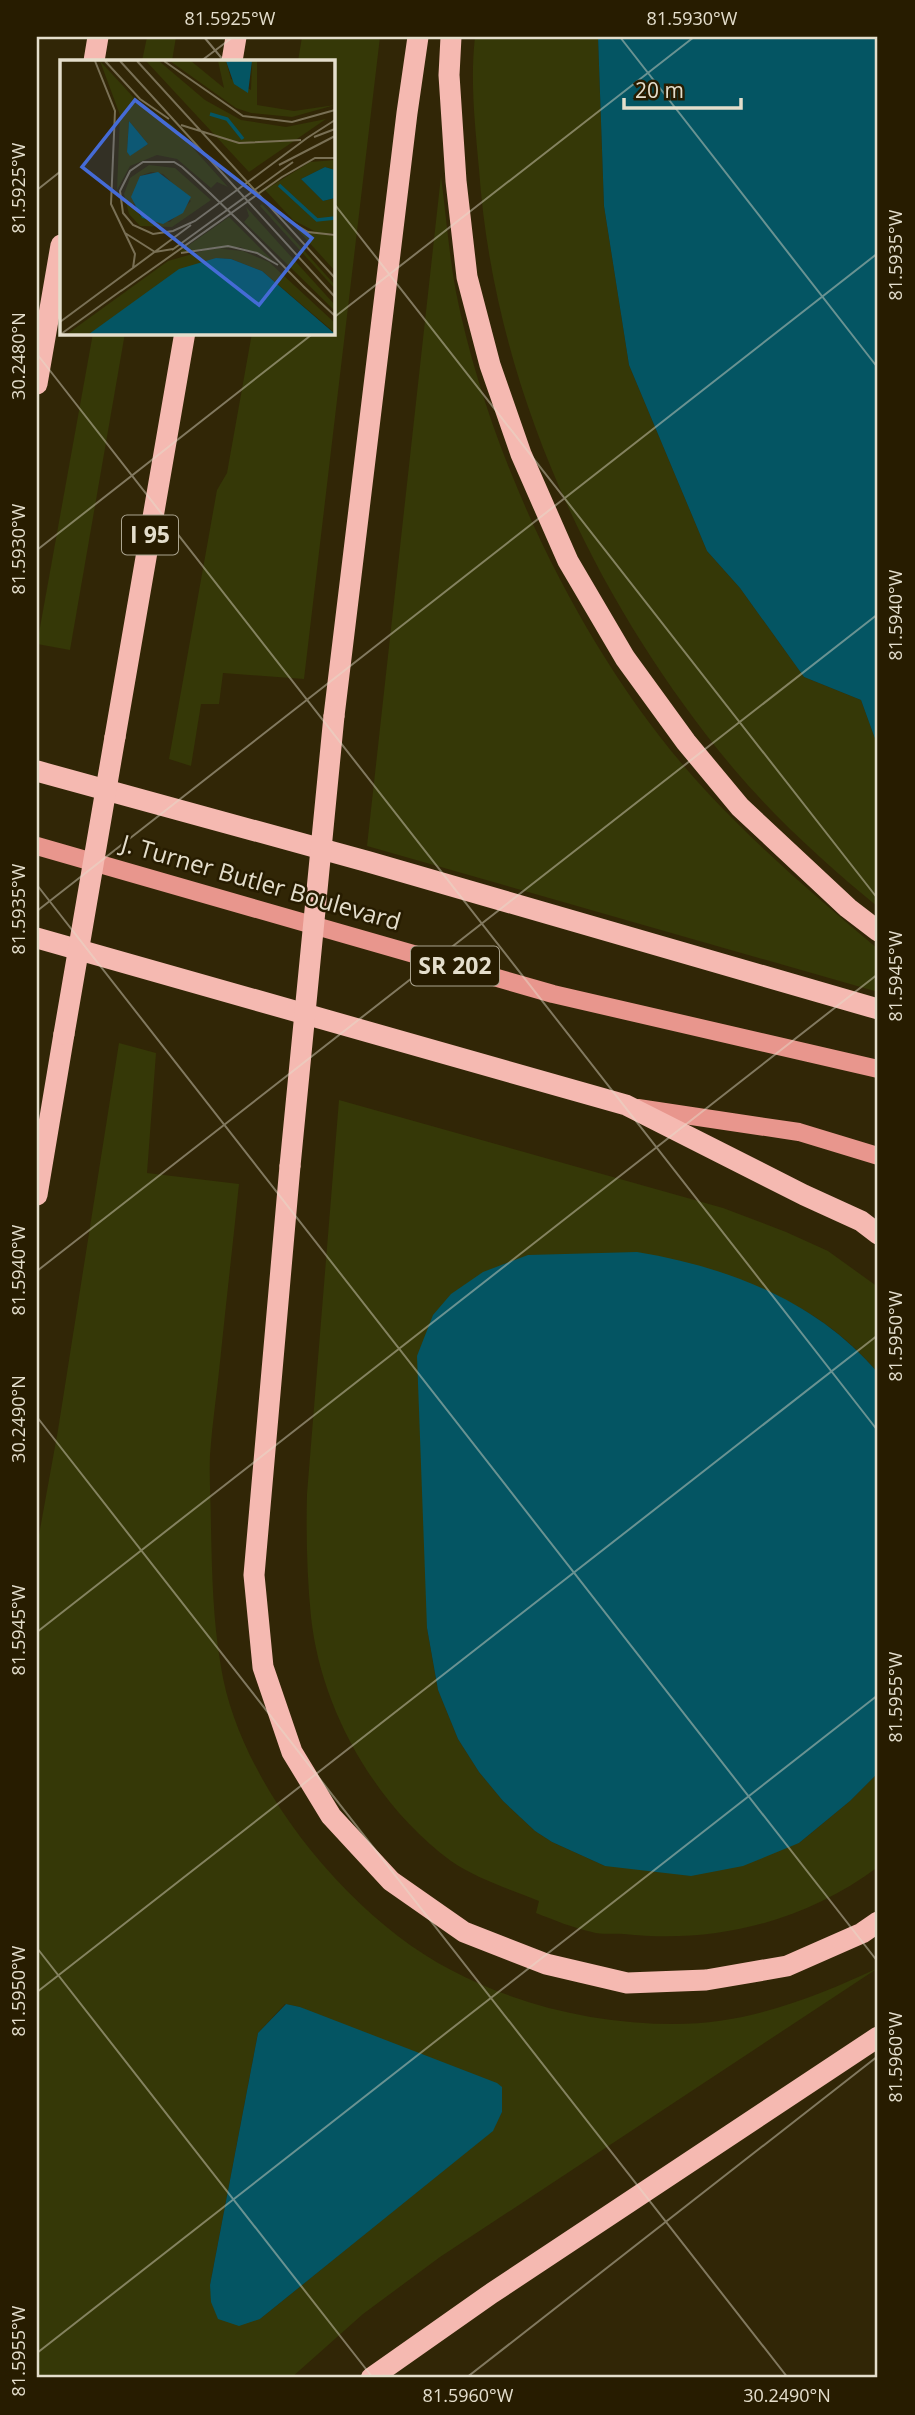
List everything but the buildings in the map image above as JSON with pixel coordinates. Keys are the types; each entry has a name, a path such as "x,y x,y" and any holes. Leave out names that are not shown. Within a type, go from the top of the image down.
{"highway":[{"path":"94,60 98,37"},
{"path":"232,60 236,37"},
{"path":"418,37 334,716 290,1166 254,1575 262,1667 292,1752 331,1816 391,1881 464,1932 546,1964 627,1983 706,1980 787,1966 862,1933 878,1922"},
{"path":"450,37 449,75 456,181 467,277 490,365 517,441 568,561 625,658 693,751 740,807 848,908 878,931"},
{"path":"37,384 60,251"},
{"name":"I 95","path":"37,1195 185,334"},
{"path":"37,771 369,862 878,1009"},
{"path":"37,938 628,1106 861,1221 878,1234"},
{"path":"371,2378 503,2285 878,2037"}],"main road":[{"name":"J. Turner Butler Boulevard","path":"37,846 554,994 878,1069"},
{"path":"628,1106 799,1132 878,1156"}],"shaded area":[{"path":"147,37 176,37 172,60 142,60"},
{"path":"302,37 380,37 304,679 223,673 219,704 201,704 191,766 169,759 217,490 227,473 252,334 334,334 334,60 298,60"},
{"path":"475,37 598,37 604,206 629,365 707,551 740,588 804,677 861,700 878,747 878,907 784,823 733,768 683,703 637,635 596,563 560,488 529,410 505,331 489,250 475,120"},
{"path":"441,176 456,292 472,357 493,424 519,492 549,558 584,623 622,684 663,741 748,834 878,949 878,992 367,846"},
{"path":"93,334 125,334 70,650 37,644"},
{"path":"119,1043 156,1053 147,1173 239,1184 210,1455 216,1632 232,1711 250,1755 304,1842 338,1881 374,1916 412,1946 477,1983 531,2003 560,2010 617,2021 702,2023 780,2007 878,1968 440,2257 363,2314 291,2378 37,2378 37,1546","holes":["285,2004 300,2007 502,2112 492,2131 260,2319 210,2285 258,2033"]},
{"path":"339,1100 723,1208 828,1251 878,1287 878,1373 845,1339 809,1314 770,1293 726,1275 427,1628 438,1690 458,1739 479,1772 503,1801 535,1831 552,1842 605,1866 799,1843 850,1801 878,1773 878,1867 850,1886 789,1915 725,1932 658,1936 596,1933 536,1913 539,1901 483,1878 451,1861 424,1839 376,1784 340,1721 327,1687 317,1652 309,1587 307,1494"}],"water":[{"path":"598,37 878,37 878,747 861,700 804,677 740,588 707,551 629,365 604,206"},
{"path":"637,1252 704,1267 769,1291 827,1326 854,1348 878,1373 878,1773 850,1801 799,1843 743,1866 691,1876 605,1866 552,1842 535,1831 503,1801 479,1772 458,1739 438,1690 427,1628 417,1356 433,1315 451,1294 483,1272 528,1255"},
{"path":"286,2004 497,2083 502,2087 502,2112 493,2131 260,2319 239,2326 218,2319 211,2302 210,2285 258,2033"}]}
